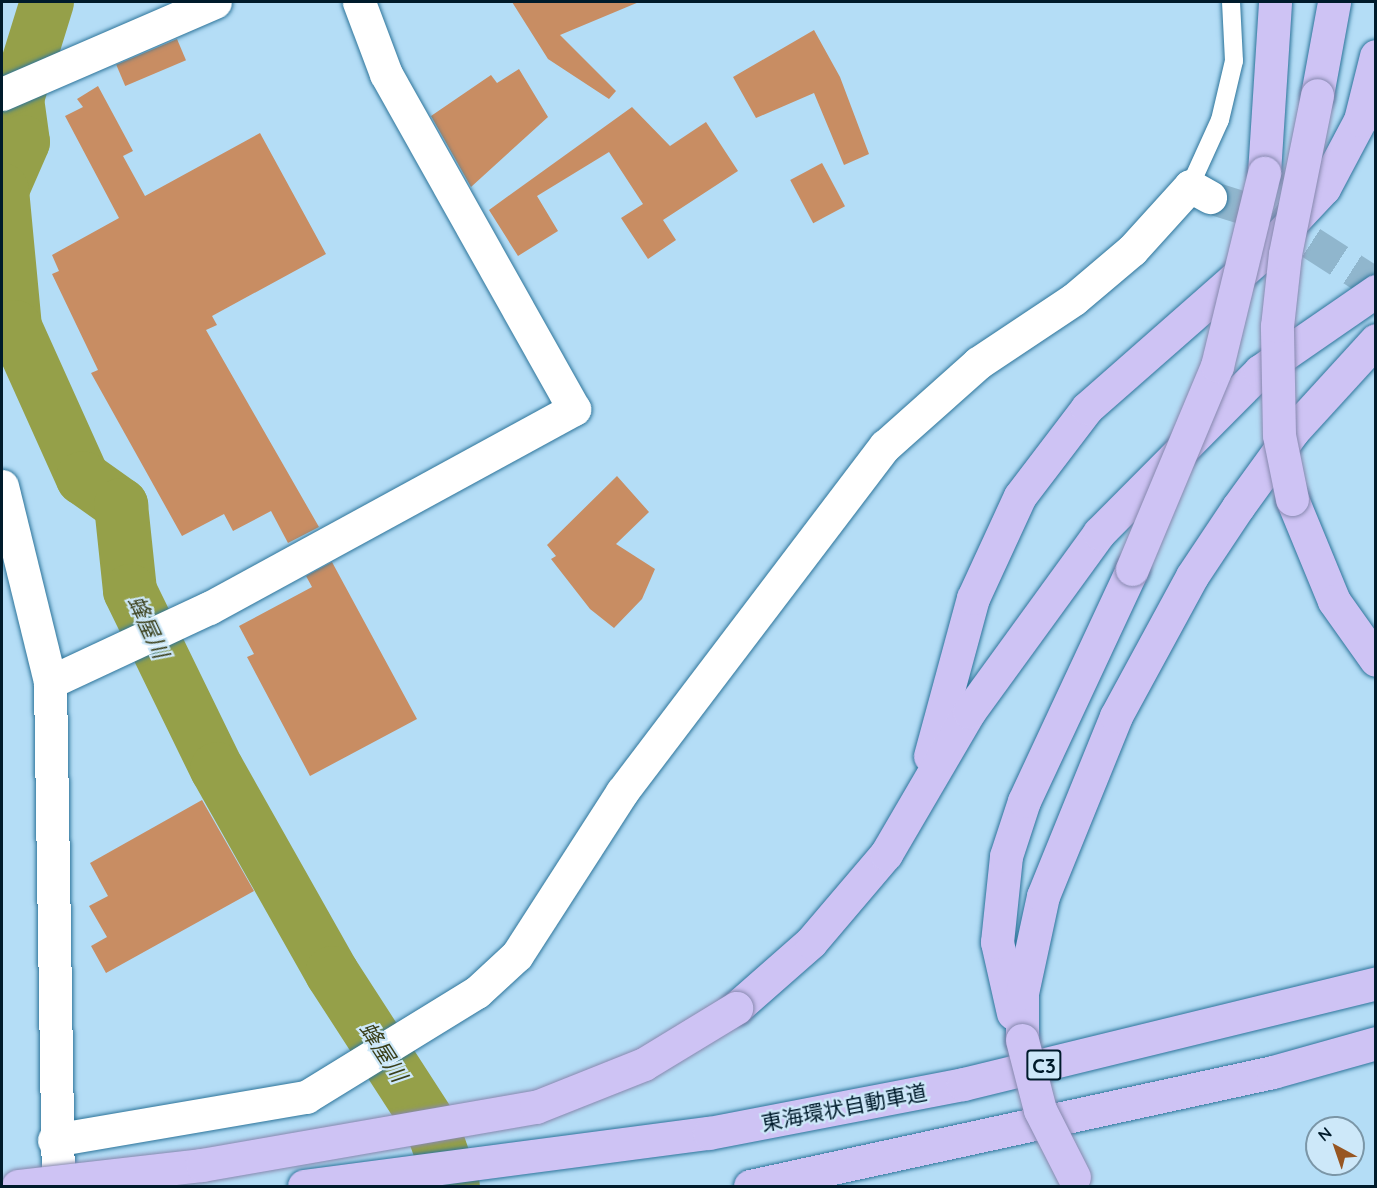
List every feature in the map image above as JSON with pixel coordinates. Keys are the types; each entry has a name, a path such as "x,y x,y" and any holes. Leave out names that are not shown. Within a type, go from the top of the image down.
{"highway":[{"path":"1078,1182 1040,1110 997,942 1006,856 1024,801 1132,569 1217,366 1264,173 1275,2"},
{"path":"1334,2 1277,326 1279,435 1292,498 1334,601 1376,660"},
{"path":"908,820 973,598 1020,496 1088,408 1261,255 1324,188 1360,120 1376,56"},
{"path":"18,1186 202,1165 536,1107 644,1064 736,1008 811,942 854,895 908,820 999,666 1099,533 1204,421 1260,371 1376,291"},
{"path":"1022,1040 1022,993 1043,896 1116,716 1192,576 1238,507 1293,431 1376,340"},
{"name":"東海環状自動車道","path":"304,1186 709,1133 963,1084 1376,983"},
{"path":"750,1186 1215,1085 1376,1043"}],"street":[{"path":"2,94 215,2"},
{"path":"50,682 124,651 209,608 574,409 386,74 359,2"},
{"path":"54,1140 306,1097 477,992 517,955 622,792 885,446 978,363 1074,299 1200,192"},
{"path":"2,486 50,682 54,1140 58,1186"}],"lane":[{"path":"1200,192 1234,61 1231,2"}],"building":[{"path":"512,2 639,2 560,35 616,91 609,99 548,59"},
{"path":"814,30 840,77 869,154 844,165 814,93 756,118 733,77"},
{"path":"177,39 186,60 125,86 116,65"},
{"path":"519,69 548,117 471,187 431,116 491,75 497,83"},
{"path":"98,86 133,151 123,156 145,196 260,133 326,254 212,316 217,325 206,330 319,527 288,543 271,511 233,531 224,514 182,536 91,373 98,370 52,274 59,271 52,255 119,218 65,116 83,107 77,99"},
{"path":"632,107 670,146 706,122 738,171 663,220 676,240 648,259 621,218 643,204 609,152 537,196 558,231 518,256 489,210"},
{"path":"822,163 845,206 813,223 790,180"},
{"path":"617,476 649,512 616,544 655,569 642,599 614,628 590,609 551,559 556,556 547,545"},
{"path":"332,562 417,719 310,776 247,657 254,654 239,626 312,587 306,576"},
{"path":"202,800 254,891 106,973 91,946 107,937 89,906 108,896 90,863"}],"waterway":[{"name":"蜂屋川","path":"47,2 17,99 23,142 2,190 15,327 83,478 121,505 130,591 217,769 332,973 433,1129 453,1186"}],"tunnel":[{"path":"1210,197 1270,216 1376,284"}]}
